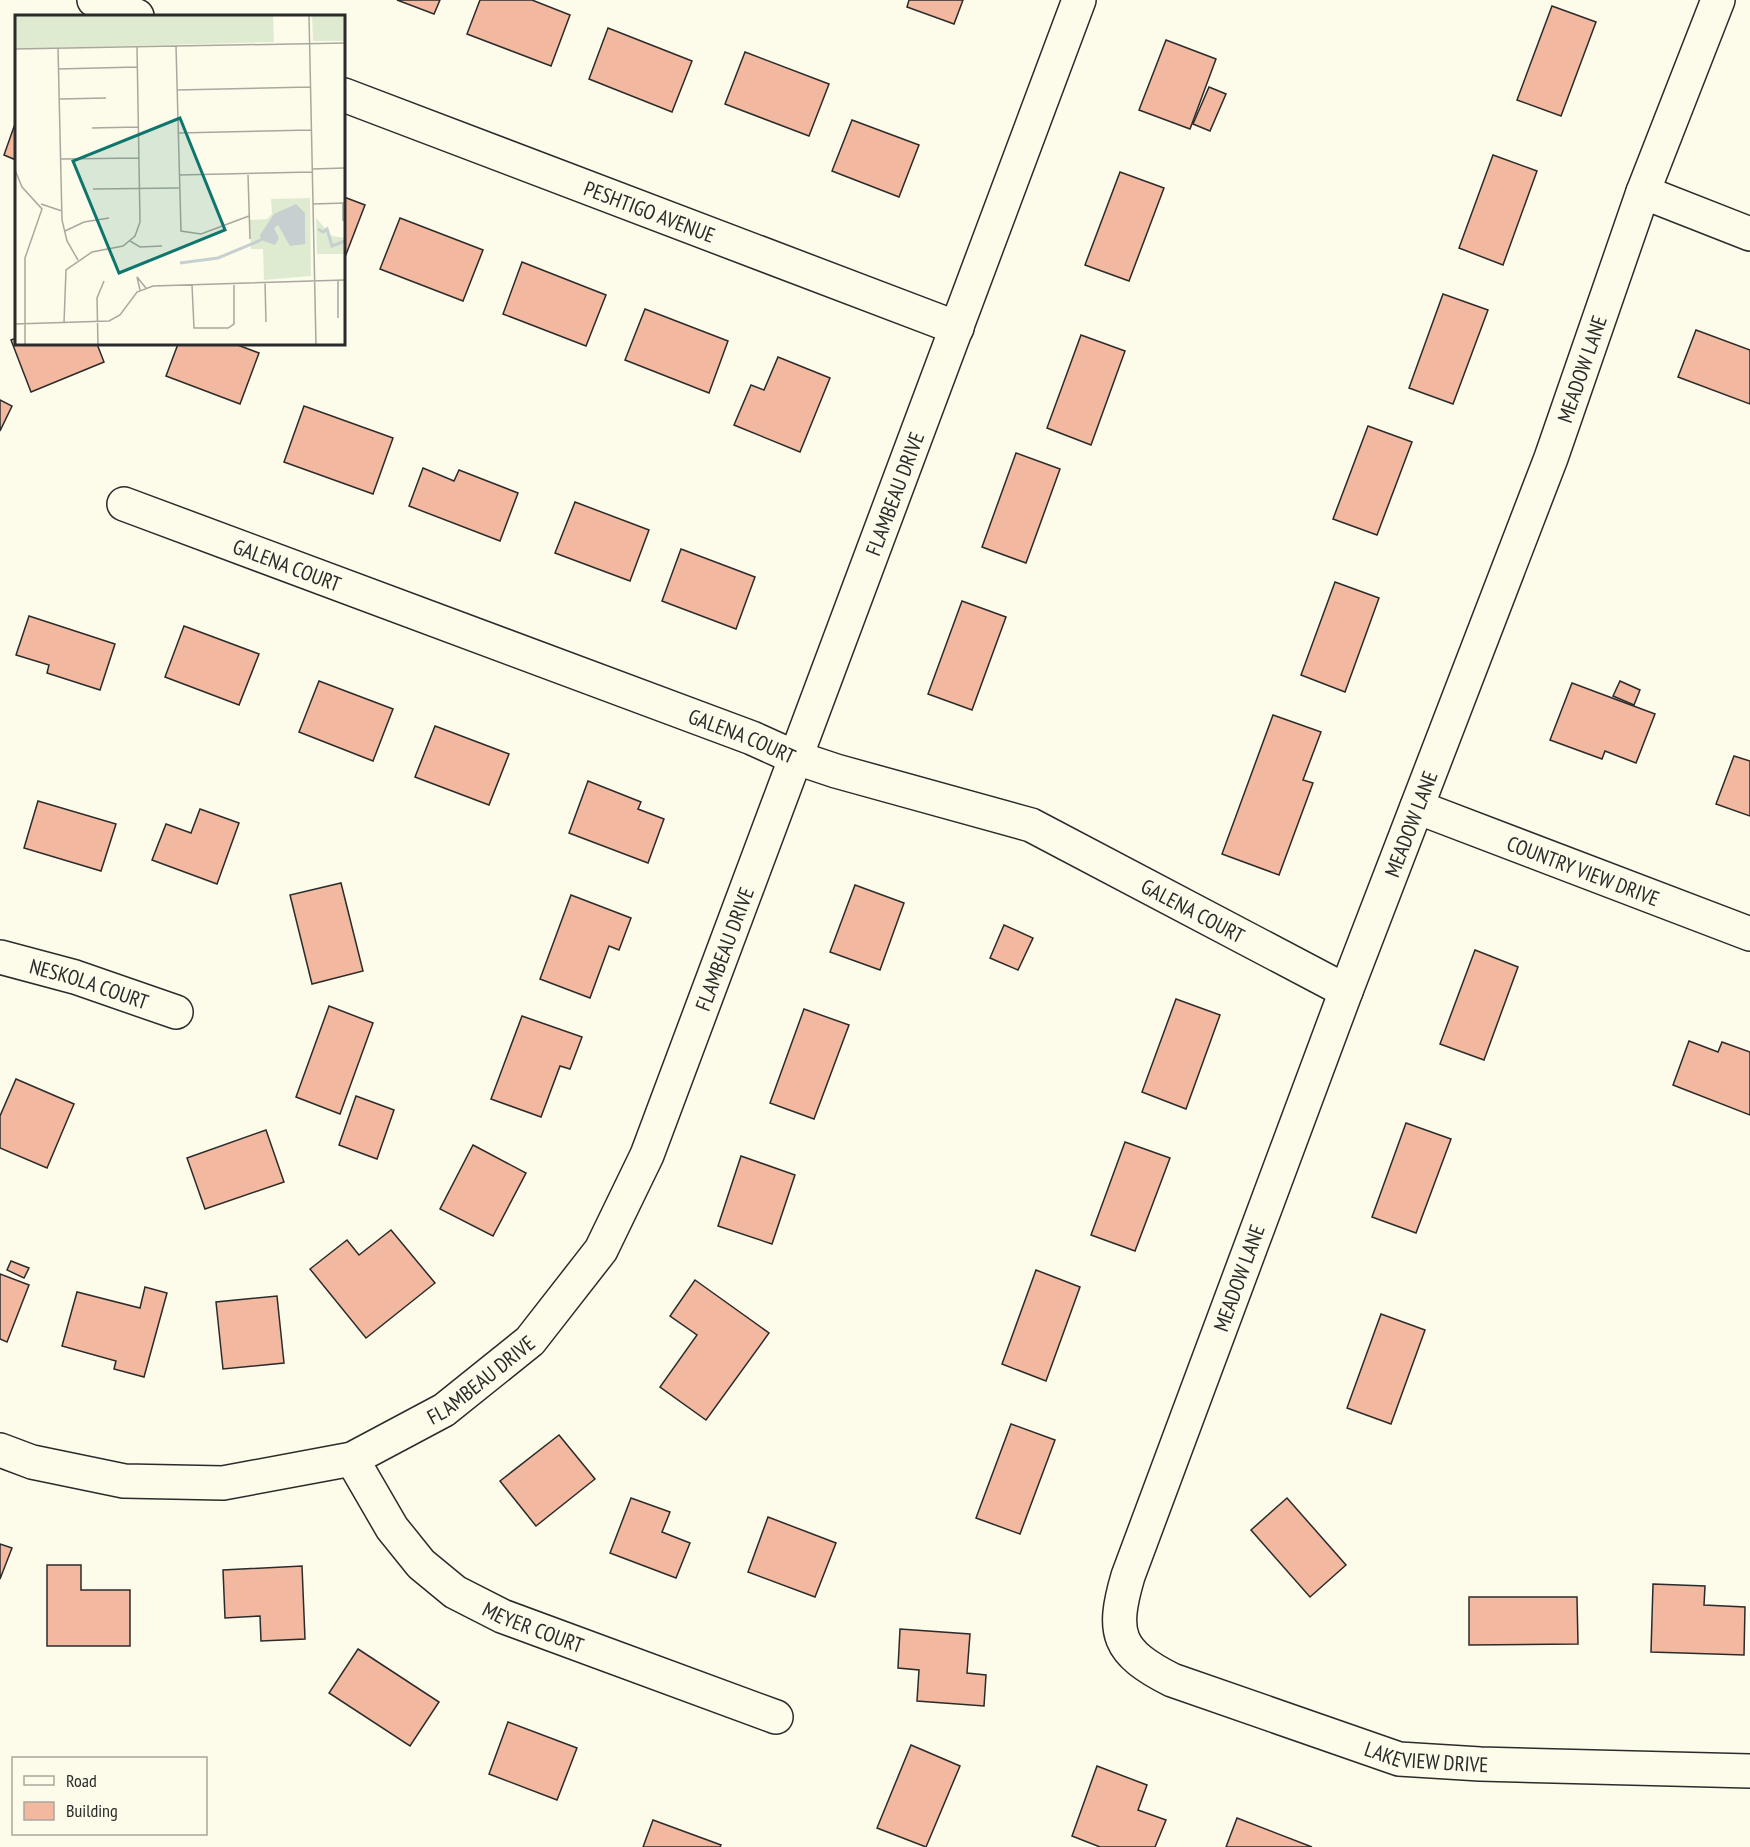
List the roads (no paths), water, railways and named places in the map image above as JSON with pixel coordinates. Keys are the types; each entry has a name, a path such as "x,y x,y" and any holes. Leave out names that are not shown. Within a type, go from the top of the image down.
{"street":[{"path":"94,0 134,15"},
{"name":"FLAMBEAU DRIVE","path":"0,1450 32,1462 135,1481 223,1483 352,1459 444,1410 530,1341 601,1250 647,1155 1078,0"},
{"name":"MEADOW LANE","path":"1126,1649 1120,1630 1119,1607 1128,1576 1346,991 1551,458 1643,192 1718,0"},
{"name":"PESHTIGO AVENUE","path":"345,95 957,328"},
{"path":"1643,192 1750,234"},
{"name":"GALENA COURT","path":"124,504 752,738 794,758 1031,825 1346,991"},
{"name":"COUNTRY VIEW DRIVE","path":"1418,807 1750,934"},
{"name":"NESKOLA COURT","path":"0,957 75,977 176,1012"},
{"name":"MEYER COURT","path":"352,1459 392,1528 421,1564 454,1592 502,1616 776,1717"},
{"name":"LAKEVIEW DRIVE","path":"1126,1649 1146,1667 1172,1680 1399,1759 1480,1764 1750,1771"}]}
